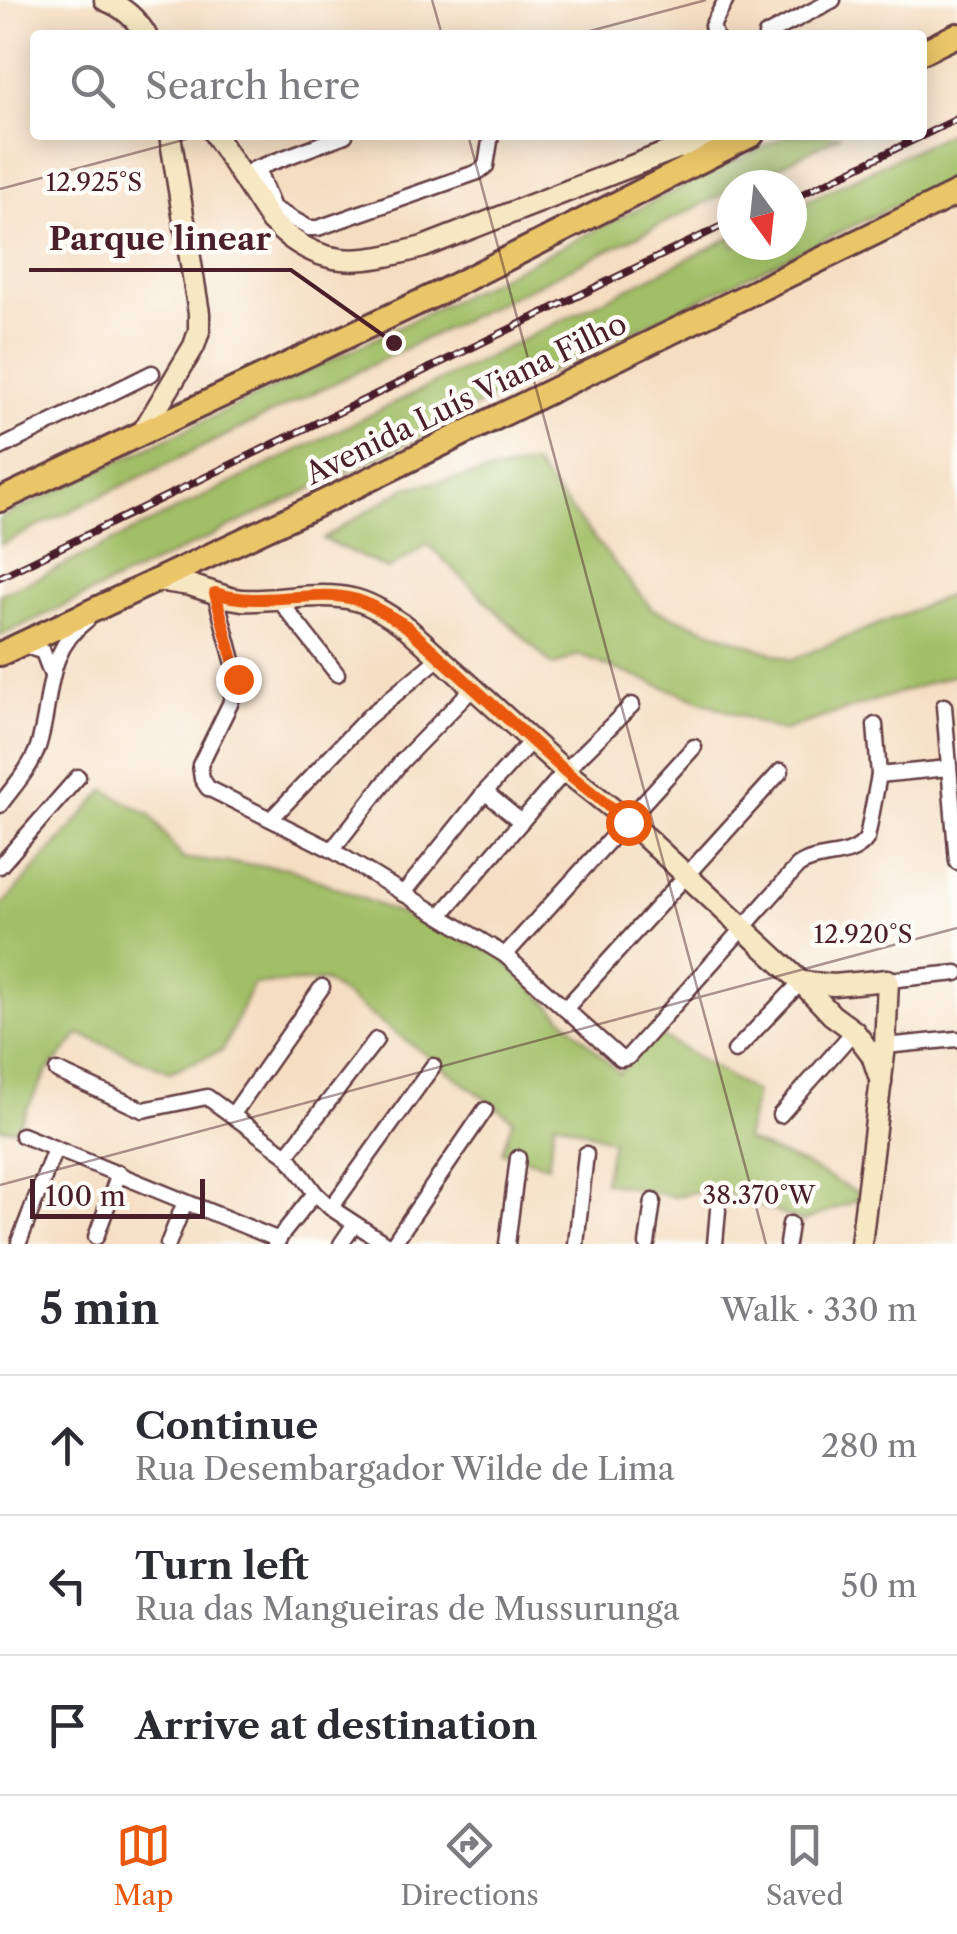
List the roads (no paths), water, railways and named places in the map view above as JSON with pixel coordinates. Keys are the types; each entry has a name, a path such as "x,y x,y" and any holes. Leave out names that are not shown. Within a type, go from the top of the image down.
{"highway":[{"path":"927,50 957,35"},
{"path":"0,500 441,292 742,140"},
{"name":"Avenida Luís Viana Filho","path":"10,649 957,193"}],"main road":[{"path":"105,0 139,22 143,30"},
{"path":"142,433 199,331 171,140"},
{"path":"220,140 249,171 270,221 292,241 336,258 367,261 423,248 675,142 730,146"},
{"path":"215,593 212,575 224,549"},
{"path":"156,580 242,600 355,600 406,626 685,874 828,1012 868,1040"},
{"path":"801,982 834,985 888,980 868,1040 880,1082 861,1244"},
{"path":"828,1012 826,998 834,985"}],"street":[{"path":"713,30 726,0"},
{"path":"776,30 834,0"},
{"path":"332,140 249,171 272,208 308,228 318,228 478,172 486,166 490,140"},
{"path":"0,448 148,376 174,379"},
{"path":"215,593 238,679 200,765 208,788 332,850 505,955 621,1058 628,1057 804,862 853,852 862,846 867,838 879,774 875,725"},
{"path":"279,600 337,674"},
{"path":"0,805 38,749 51,673 73,633 112,601"},
{"path":"10,649 43,652 51,673"},
{"path":"272,819 355,729 440,658"},
{"path":"332,850 402,762 473,688"},
{"path":"440,915 520,820 632,705"},
{"path":"944,706 957,862"},
{"path":"403,894 485,792 532,741"},
{"path":"505,955 694,747"},
{"path":"879,774 948,768"},
{"path":"565,1009 781,770"},
{"path":"0,866 78,776"},
{"path":"485,792 520,820"},
{"path":"888,980 957,973"},
{"path":"735,1051 801,982"},
{"path":"233,1114 322,987"},
{"path":"780,1115 868,1040 957,1038"},
{"path":"287,1155 376,1040"},
{"path":"331,1208 433,1066"},
{"path":"57,1071 143,1110 208,1096 287,1155 331,1208 389,1244 485,1110"},
{"path":"22,1135 276,1242 310,1187"},
{"path":"18,1242 55,1149"},
{"path":"576,1244 586,1154"},
{"path":"507,1244 518,1158"},
{"path":"96,1237 119,1173"},
{"path":"168,1244 185,1202"},
{"path":"647,1244 653,1202"},
{"path":"715,1244 718,1210"},
{"path":"787,1244 790,1224"},
{"path":"340,1244 354,1225"}],"railway":[{"path":"927,134 957,119"},
{"path":"807,192 914,140"},
{"path":"0,577 717,228"}],"place":[{"name":"Parque linear","path":"394,343"}]}
